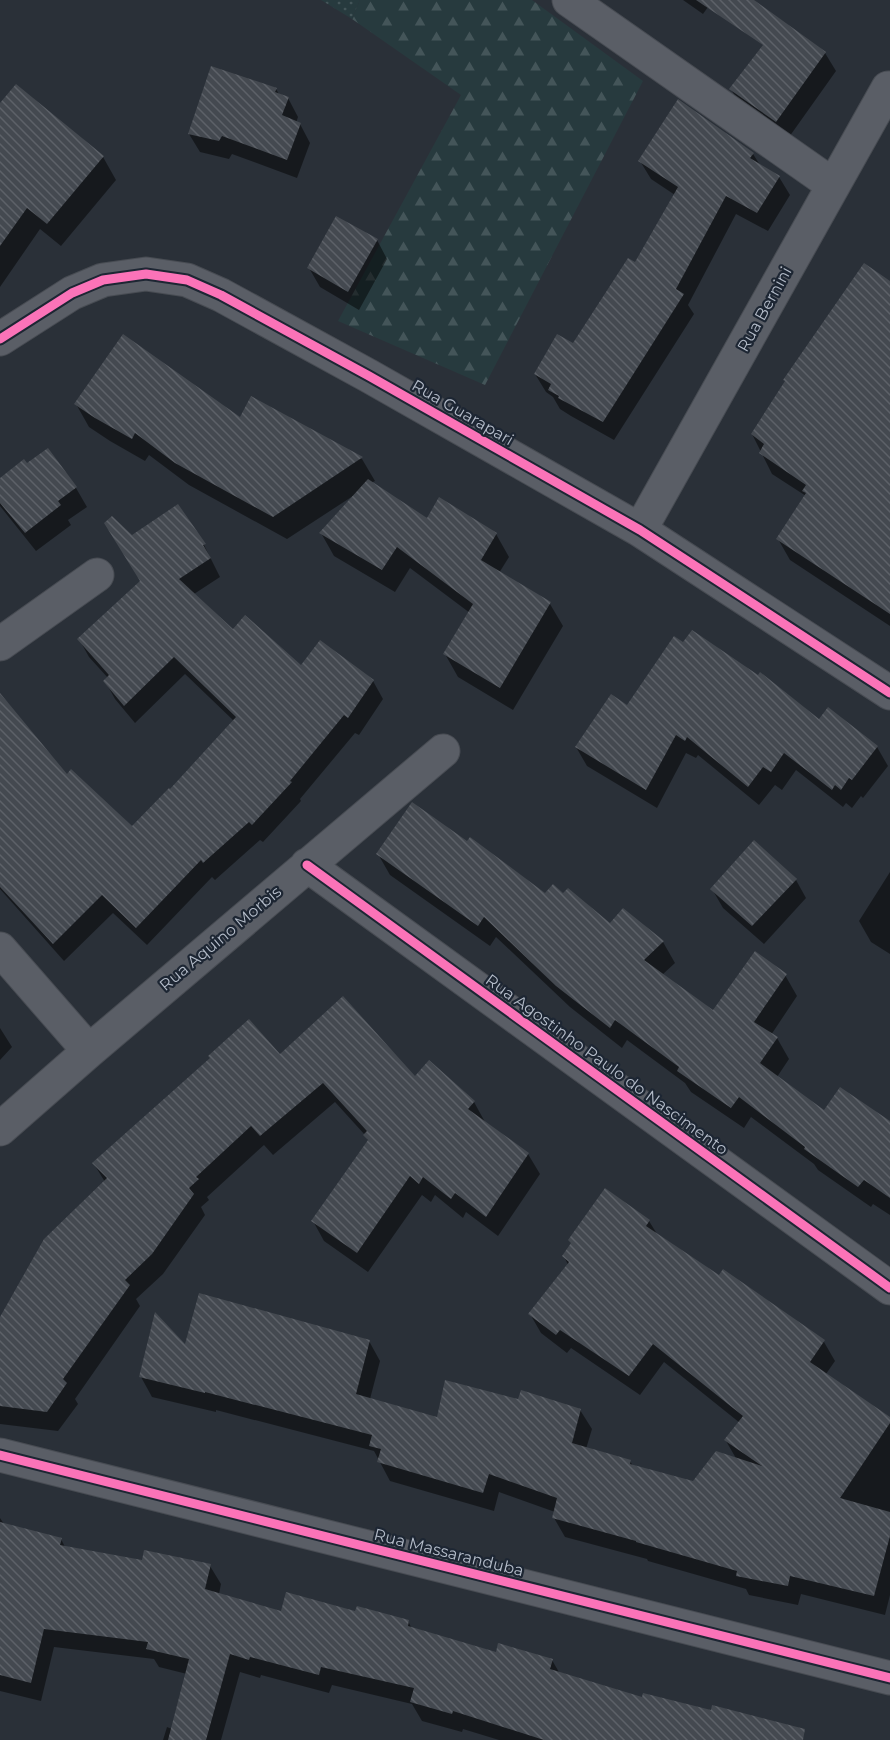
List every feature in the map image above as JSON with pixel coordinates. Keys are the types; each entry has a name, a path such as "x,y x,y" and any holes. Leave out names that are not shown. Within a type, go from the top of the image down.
{"street":[{"path":"569,0 833,185"},
{"name":"Rua Bernini","path":"640,530 888,88"},
{"name":"Rua Guarapari","path":"0,339 72,292 103,279 146,274 187,280 221,295 369,375 640,530 890,693"},
{"path":"0,644 97,575"},
{"name":"Rua Aquino Morbis","path":"0,1129 307,864 443,751"},
{"name":"Rua Agostinho Paulo do Nascimento","path":"307,864 890,1288"},
{"path":"0,949 89,1051"},
{"name":"Rua Massaranduba","path":"0,1455 890,1678"}],"green space":[{"path":"321,0 360,0 352,19"},
{"path":"360,0 532,0 643,81 485,385 338,321 461,95 352,19"}],"building":[{"path":"696,0 754,0 826,52 776,122 729,89 763,45"},
{"path":"211,66 277,88 275,92 289,97 282,115 301,123 287,160 222,136 219,141 188,134"},
{"path":"16,84 104,156 47,224 27,208 0,246 0,103"},
{"path":"678,99 754,153 750,158 780,176 757,213 726,196 676,289 684,294 603,422 558,398 559,396 548,390 551,384 534,374 557,334 573,343 628,258 635,262 678,187 638,161"},
{"path":"336,216 378,239 348,292 307,268"},
{"path":"864,263 890,281 890,614 776,539 806,493 802,491 806,485 759,453 764,444 751,434 785,381 783,380"},
{"path":"123,334 240,417 251,396 363,457 273,517 175,463 135,433 132,439 74,404"},
{"path":"48,448 77,487 58,501 61,505 25,533 0,503 0,478 24,459 27,463"},
{"path":"368,479 427,518 439,497 497,533 481,560 551,602 500,688 443,654 473,604 397,547 382,570 319,533"},
{"path":"178,504 206,544 203,545 211,558 179,579 233,629 245,615 301,665 320,640 374,680 348,718 344,715 290,781 292,782 252,825 249,822 203,863 201,860 136,928 102,895 53,944 0,887 0,693 67,774 71,769 132,826 170,789 236,717 174,657 124,706 103,681 109,675 77,639 140,581 104,523 112,516 132,535"},
{"path":"692,630 758,675 760,672 819,719 828,707 878,746 852,780 849,778 841,790 835,785 832,790 784,753 771,772 763,767 748,787 687,737 685,741 676,735 646,790 575,747 611,694 627,705 674,636 683,642"},
{"path":"412,802 467,841 470,837 545,893 553,884 563,893 568,888 610,923 623,908 664,941 644,960 713,1010 755,951 787,974 754,1022 778,1037 760,1063 824,1110 840,1087 890,1121 890,1198 864,1180 858,1187 804,1149 805,1147 739,1097 731,1108 677,1071 679,1067 615,1020 610,1028 556,986 484,917 478,926 376,854"},
{"path":"754,840 797,879 752,926 710,889"},
{"path":"343,996 415,1076 429,1060 475,1101 468,1109 529,1153 486,1217 455,1193 451,1199 423,1177 419,1184 410,1176 357,1253 311,1221 368,1140 363,1135 367,1131 323,1083 260,1136 251,1126 196,1177 199,1179 189,1188 194,1194 152,1254 125,1280 130,1285 63,1379 67,1383 47,1412 0,1406 0,1317 44,1239 107,1178 92,1163 210,1058 208,1056 249,1019 280,1054"},
{"path":"605,1188 650,1220 646,1226 719,1275 723,1269 825,1340 810,1362 890,1417 890,1423 840,1498 890,1512 890,1536 874,1596 790,1576 788,1586 736,1576 737,1571 552,1518 557,1498 489,1474 483,1493 377,1462 381,1449 369,1446 372,1435 139,1377 155,1312 185,1344 199,1293 370,1340 356,1394 437,1417 445,1380 518,1399 521,1390 581,1409 572,1443 631,1460 630,1464 693,1481 716,1451 762,1466 724,1440 743,1416 653,1344 629,1376 560,1330 556,1335 528,1314 569,1262 562,1256 571,1243 568,1240"},
{"path":"0,1522 62,1538 60,1545 142,1560 144,1550 211,1564 205,1589 281,1611 286,1592 355,1611 357,1606 409,1620 408,1626 496,1652 498,1643 553,1659 550,1669 642,1697 643,1693 711,1710 712,1705 805,1729 803,1740 544,1740 453,1711 452,1714 410,1702 414,1688 321,1667 319,1675 230,1654 206,1740 168,1740 189,1659 146,1649 148,1642 44,1629 31,1683 0,1675"}],"cycle path":[{"path":"0,339 72,293 103,280 146,274 187,280 221,295 369,376 640,530 890,693"},
{"path":"307,865 890,1288"},
{"path":"0,1455 890,1678"}]}
